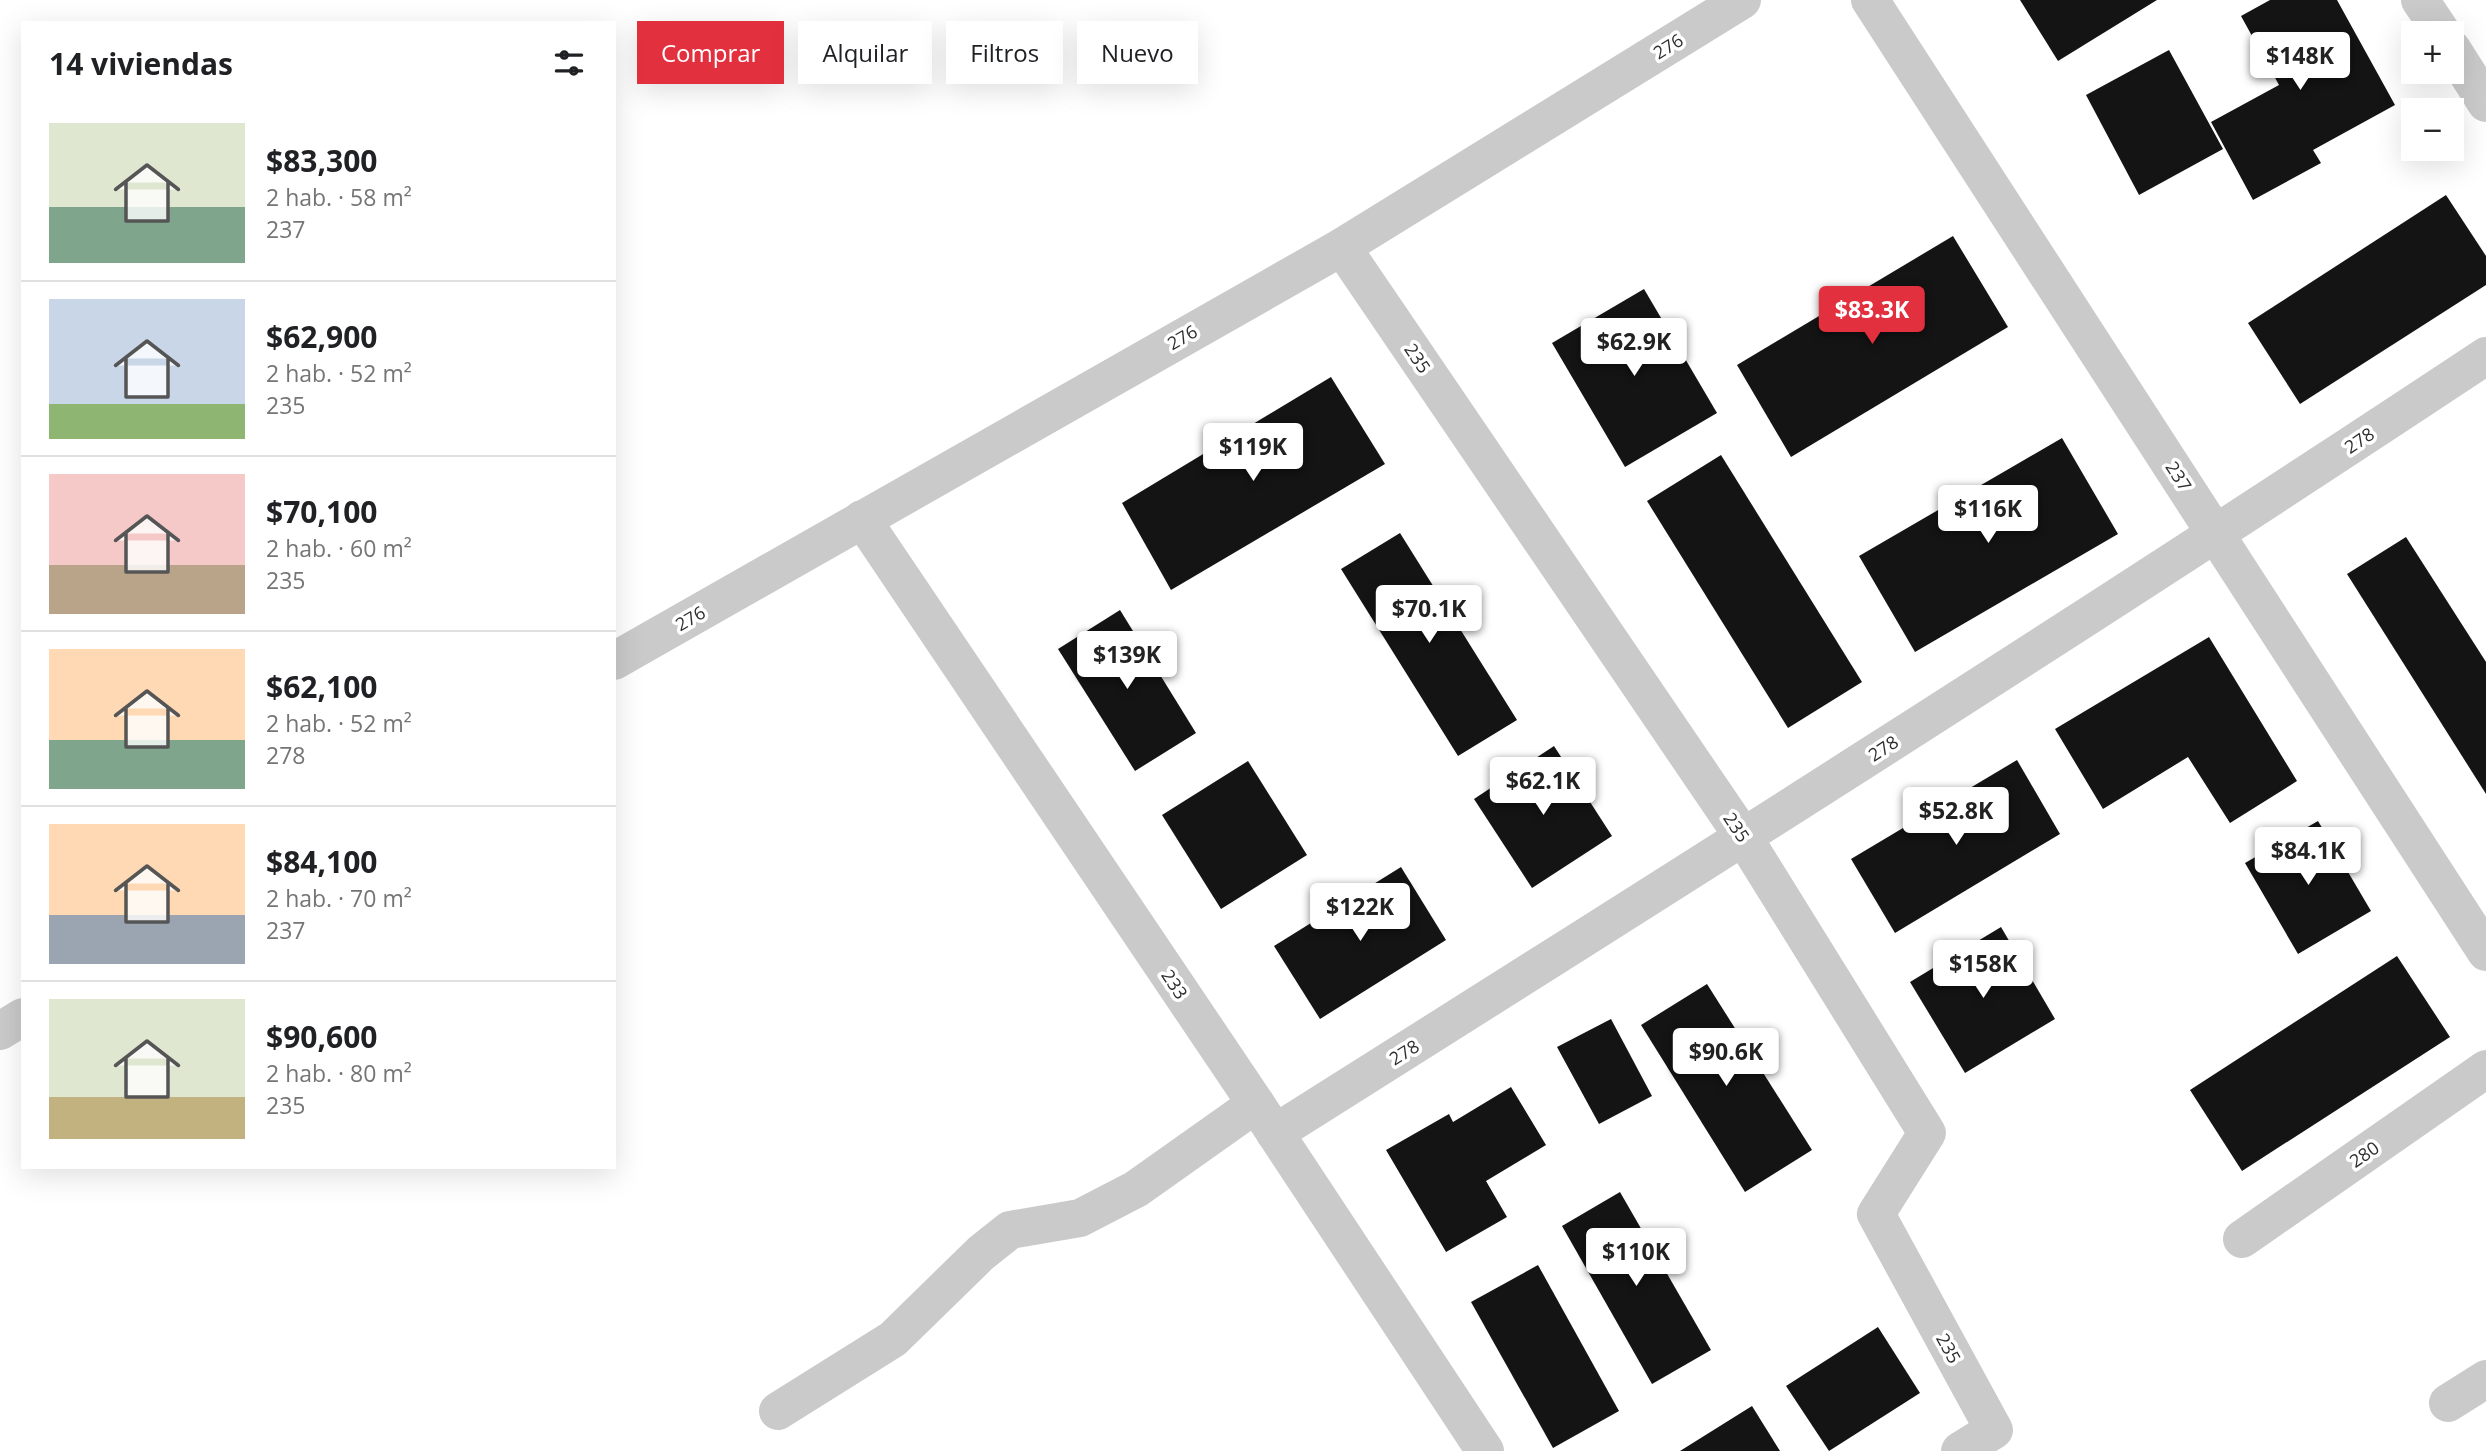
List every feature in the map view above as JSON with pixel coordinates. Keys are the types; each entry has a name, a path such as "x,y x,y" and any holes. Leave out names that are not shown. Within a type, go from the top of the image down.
{"street":[{"name":"276","path":"616,661 1342,247 1742,0"},
{"name":"237","path":"1870,0 2486,952"},
{"path":"2420,0 2434,21"},
{"path":"2464,68 2486,103"},
{"name":"235","path":"1342,247 1744,838 1927,1133 1876,1214 1994,1430 1960,1451"},
{"name":"278","path":"778,1411 893,1339 981,1254 1010,1230 1080,1218 1136,1189 1266,1119 1744,838 2217,534 2486,356"},
{"name":"233","path":"862,519 1266,1119 1485,1451"},
{"path":"0,1031 21,1018"},
{"name":"280","path":"2242,1239 2486,1069"},
{"path":"2448,1403 2486,1379"}],"building":[{"path":"2020,0 2157,0 2058,61"},
{"path":"2270,0 2337,0 2395,105 2313,150 2321,163 2253,200 2211,122 2279,85 2241,16"},
{"path":"2169,50 2223,149 2139,195 2086,95"},
{"path":"2446,195 2486,256 2486,285 2300,404 2248,323"},
{"path":"1953,236 2008,327 1791,457 1737,365"},
{"path":"1644,289 1717,413 1625,467 1552,343"},
{"path":"1331,377 1385,464 1171,590 1122,503"},
{"path":"2062,438 2118,534 1915,652 1859,556"},
{"path":"1721,455 1862,682 1788,728 1647,501"},
{"path":"1400,533 1517,720 1458,756 1341,569"},
{"path":"2406,537 2486,662 2486,794 2347,574"},
{"path":"1120,610 1196,733 1135,771 1058,649"},
{"path":"2209,637 2297,781 2230,823 2188,757 2103,809 2055,729"},
{"path":"1554,746 1612,836 1532,888 1474,799"},
{"path":"2017,760 2060,834 1895,933 1851,859"},
{"path":"1248,761 1307,855 1221,909 1162,815"},
{"path":"2318,821 2371,911 2298,954 2245,863"},
{"path":"1401,867 1446,940 1320,1019 1274,946"},
{"path":"2001,927 2055,1019 1965,1073 1910,982"},
{"path":"2397,956 2450,1037 2242,1171 2190,1090"},
{"path":"1707,984 1812,1150 1745,1192 1641,1025"},
{"path":"1611,1019 1652,1096 1599,1124 1557,1047"},
{"path":"1511,1087 1546,1145 1486,1181 1507,1217 1446,1252 1386,1150 1449,1114 1453,1122"},
{"path":"1620,1192 1711,1350 1652,1384 1562,1226"},
{"path":"1538,1265 1619,1411 1553,1448 1471,1302"},
{"path":"1878,1327 1920,1393 1829,1451 1786,1386"},
{"path":"1752,1406 1780,1451 1680,1451"}]}
